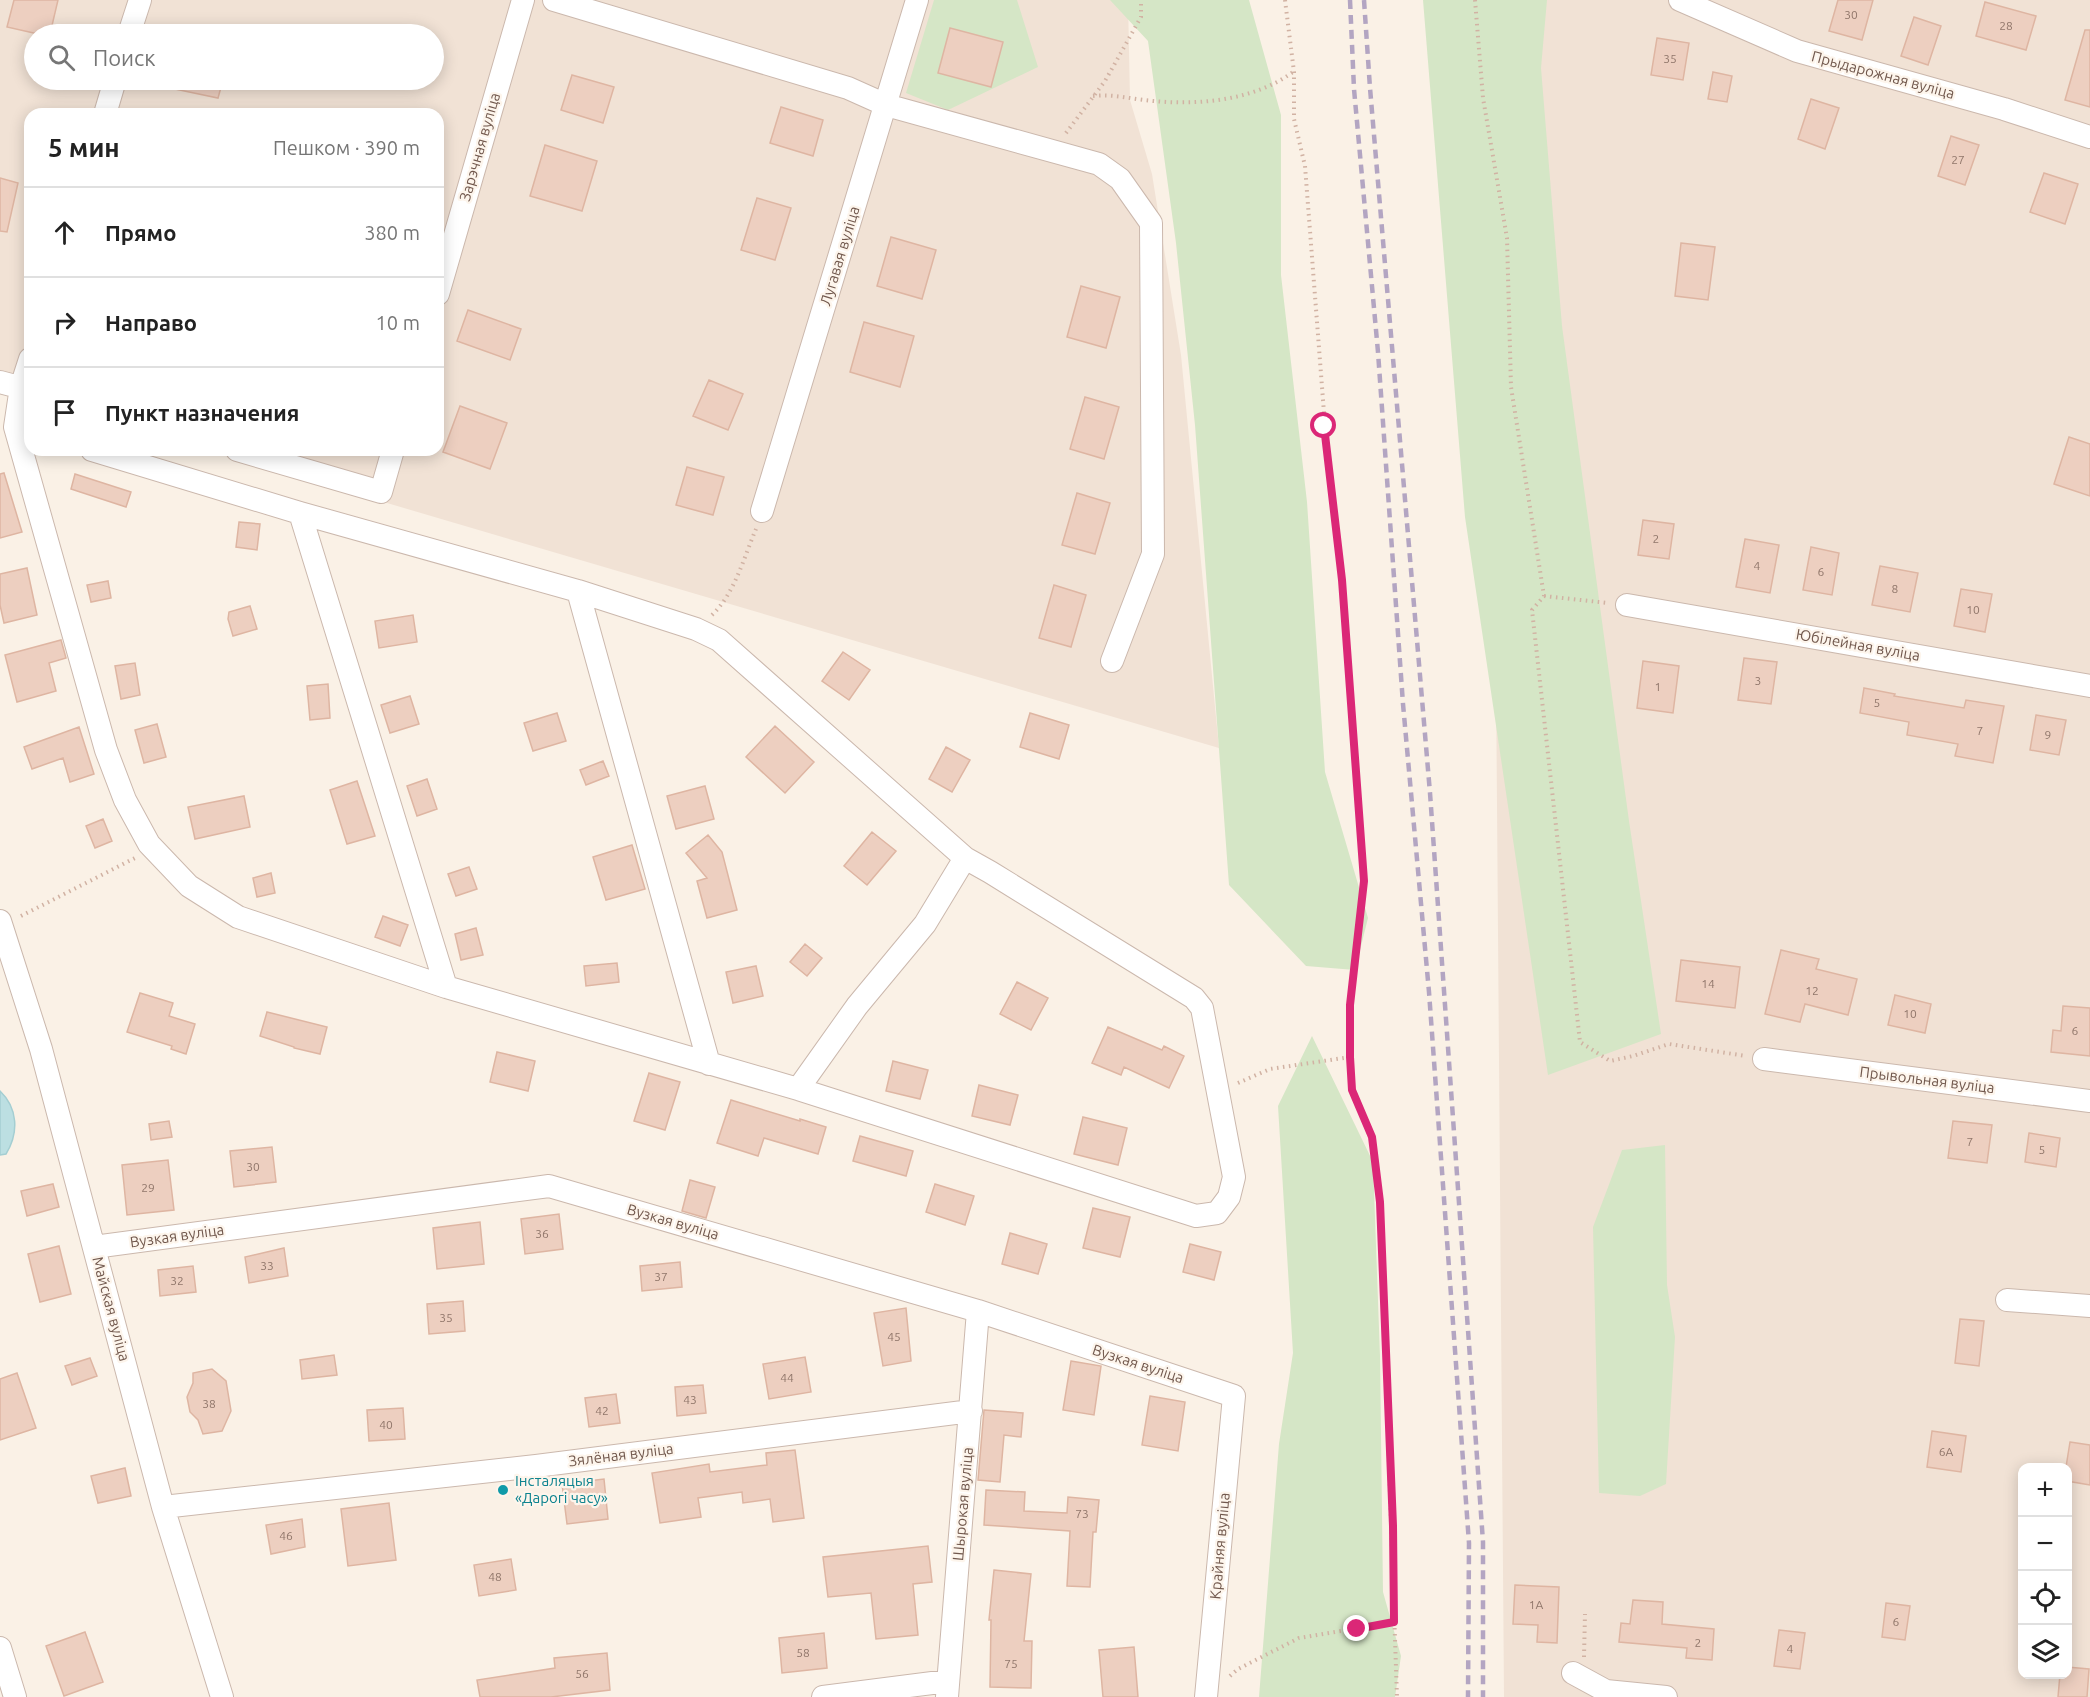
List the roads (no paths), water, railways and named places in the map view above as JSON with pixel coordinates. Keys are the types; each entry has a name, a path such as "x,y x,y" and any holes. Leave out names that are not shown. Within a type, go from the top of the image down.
{"street":[{"path":"132,24 140,0"},
{"name":"Зарэчная вуліца","path":"444,273 523,0"},
{"path":"554,0 848,88 886,105 1099,164 1120,180 1151,222 1153,554 1112,661"},
{"name":"Лугавая вуліца","path":"762,511 918,0"},
{"name":"Прыдарожная вуліца","path":"1680,0 1797,51 2004,109 2090,137"},
{"path":"107,108 112,90"},
{"path":"23,429 17,386 24,371"},
{"path":"30,456 106,750 125,800 153,849 189,886 238,917 446,987 798,1089 1196,1216 1217,1213 1229,1197 1234,1177 1202,1008 1194,998 965,858 718,640 696,629 578,591 300,513 112,456"},
{"path":"258,456 381,492 391,456"},
{"path":"300,513 446,987"},
{"path":"578,591 709,1064"},
{"name":"Юбілейная вуліца","path":"1627,605 2090,686"},
{"path":"798,1089 857,1006 925,924 965,858"},
{"name":"Майская вуліца","path":"1,924 41,1048 163,1507 222,1697"},
{"name":"Прывольная вуліца","path":"1764,1059 2090,1101"},
{"name":"Вузкая вуліца","path":"94,1247 549,1186 978,1311 1234,1396"},
{"path":"2007,1300 2090,1306"},
{"name":"Шырокая вуліца","path":"948,1689 978,1311"},
{"name":"Крайняя вуліца","path":"1206,1697 1234,1396"},
{"name":"Зялёная вуліца","path":"163,1507 536,1466 971,1411"},
{"path":"0,1648 15,1697"},
{"path":"1579,1676 1606,1691 1666,1697"},
{"path":"823,1697 948,1689"}],"water":[{"path":"0,1091 10,1105 15,1129 6,1154 0,1155"}],"railway":[{"path":"1350,0 1354,89 1378,352 1403,704 1429,992 1469,1543 1468,1697"},
{"path":"1364,0 1430,793 1483,1542 1483,1697"}],"place":[{"name":"Інсталяцыя «Дарогі часу»","path":"503,1490"}]}
